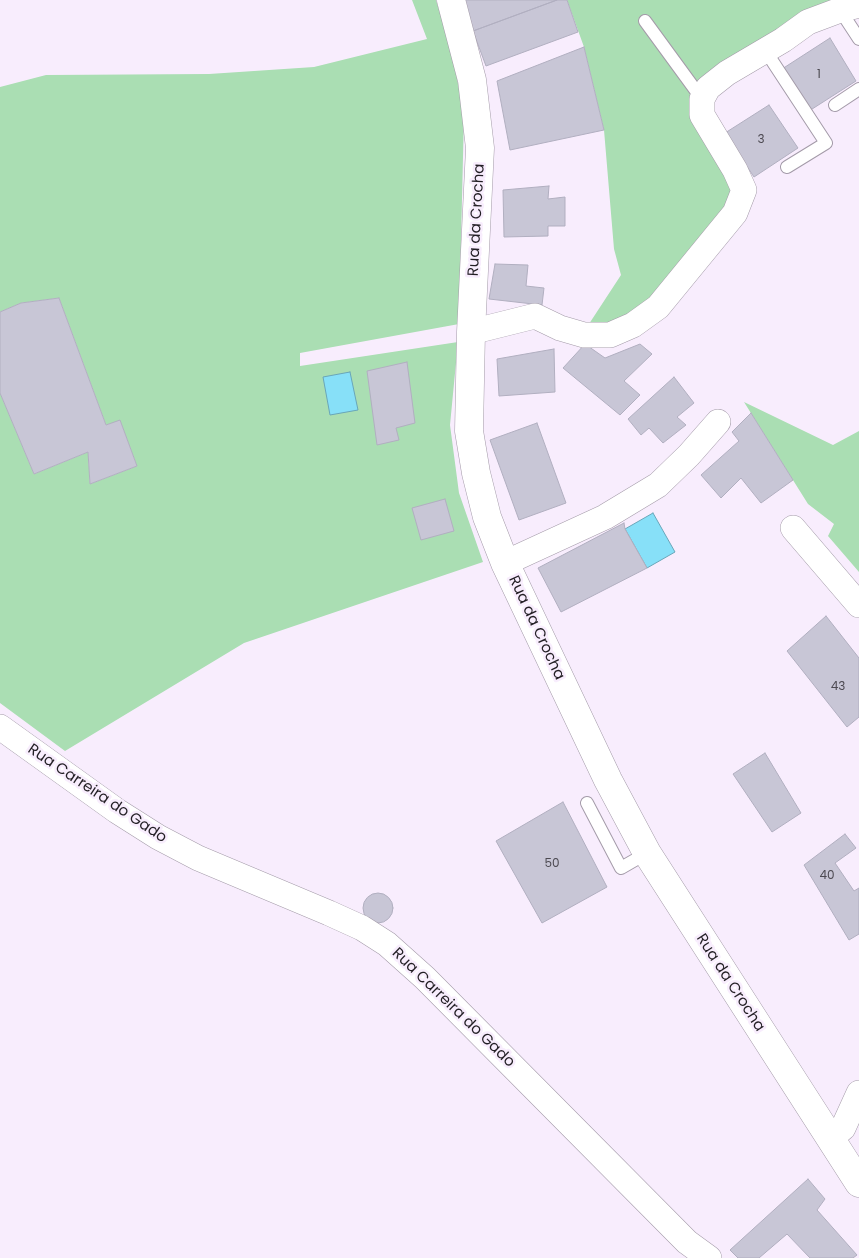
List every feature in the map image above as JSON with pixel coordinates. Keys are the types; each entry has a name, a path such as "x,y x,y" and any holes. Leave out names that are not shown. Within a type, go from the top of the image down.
{"street":[{"name":"Rua da Crocha","path":"450,0 472,80 480,148 471,332 469,431 476,473 487,517 506,563 608,780 647,853 859,1183"},
{"path":"471,332 535,316 560,328 584,335 610,335 633,325 658,307 735,214 744,190 735,170 702,115 702,99 708,88 727,73 808,22 849,8"},
{"path":"506,563 605,517 658,486 718,422"},
{"path":"792,528 859,605"},
{"name":"Rua Carreira do Gado","path":"0,727 110,806 158,837 198,858 362,928 387,944 418,972 686,1242 709,1258"},
{"path":"831,1138 843,1128 859,1093"}],"lane":[{"path":"849,8 859,39"},
{"path":"645,21 702,99"},
{"path":"765,50 826,143 787,167"},
{"path":"835,105 859,89"},
{"path":"587,803 621,868 647,853"}],"green space":[{"path":"412,0 436,0 452,52 464,115 459,324 300,353 300,366 458,342 450,425 459,493 483,562 244,643 65,751 0,703 0,393 34,474 88,452 90,484 137,466 120,421 106,425 59,298 21,303 0,312 0,87 46,75 209,74 314,67 427,39"},
{"path":"567,0 832,0 704,83 736,193 654,305 629,319 587,327 621,275 614,249 604,130 584,47"},
{"path":"744,402 833,445 859,431 859,572 828,536 834,524 808,504"}],"water":[{"path":"350,372 358,410 330,415 323,377"},
{"path":"653,513 675,552 647,568 625,529"}],"building":[{"path":"463,0 557,0 473,31"},
{"path":"557,0 567,0 578,32 486,66 473,31"},
{"path":"830,38 856,81 809,111 782,69"},
{"path":"584,47 604,130 510,150 497,81"},
{"path":"769,105 798,148 754,177 725,133"},
{"path":"549,186 548,199 565,197 565,226 548,226 548,236 504,237 503,190"},
{"path":"495,264 528,265 526,286 544,288 542,305 489,299"},
{"path":"59,298 106,425 120,420 137,466 90,484 88,452 34,474 0,393 0,312 21,303"},
{"path":"585,344 605,358 640,344 652,354 624,381 640,395 620,415 563,368"},
{"path":"554,349 555,392 499,396 497,359"},
{"path":"407,362 415,423 396,428 399,440 377,445 367,371"},
{"path":"674,377 694,403 677,417 686,425 663,443 649,428 641,435 628,419"},
{"path":"751,413 793,480 761,503 741,478 721,498 701,475 739,441 732,432"},
{"path":"537,423 566,503 519,520 490,440"},
{"path":"445,499 454,531 421,540 412,508"},
{"path":"624,523 625,529 647,568 561,612 538,568"},
{"path":"826,616 859,658 859,717 847,727 787,651"},
{"path":"765,753 801,813 772,832 733,774"},
{"path":"563,802 607,887 542,923 496,841"},
{"path":"845,834 856,848 835,863 854,891 859,888 859,934 849,940 804,865"},
{"path":"378,893 389,897 393,908 389,919 378,923 367,919 363,908 367,897"},
{"path":"808,1179 825,1199 817,1210 857,1255 853,1258 810,1258 787,1234 759,1258 738,1258 730,1250"}]}
